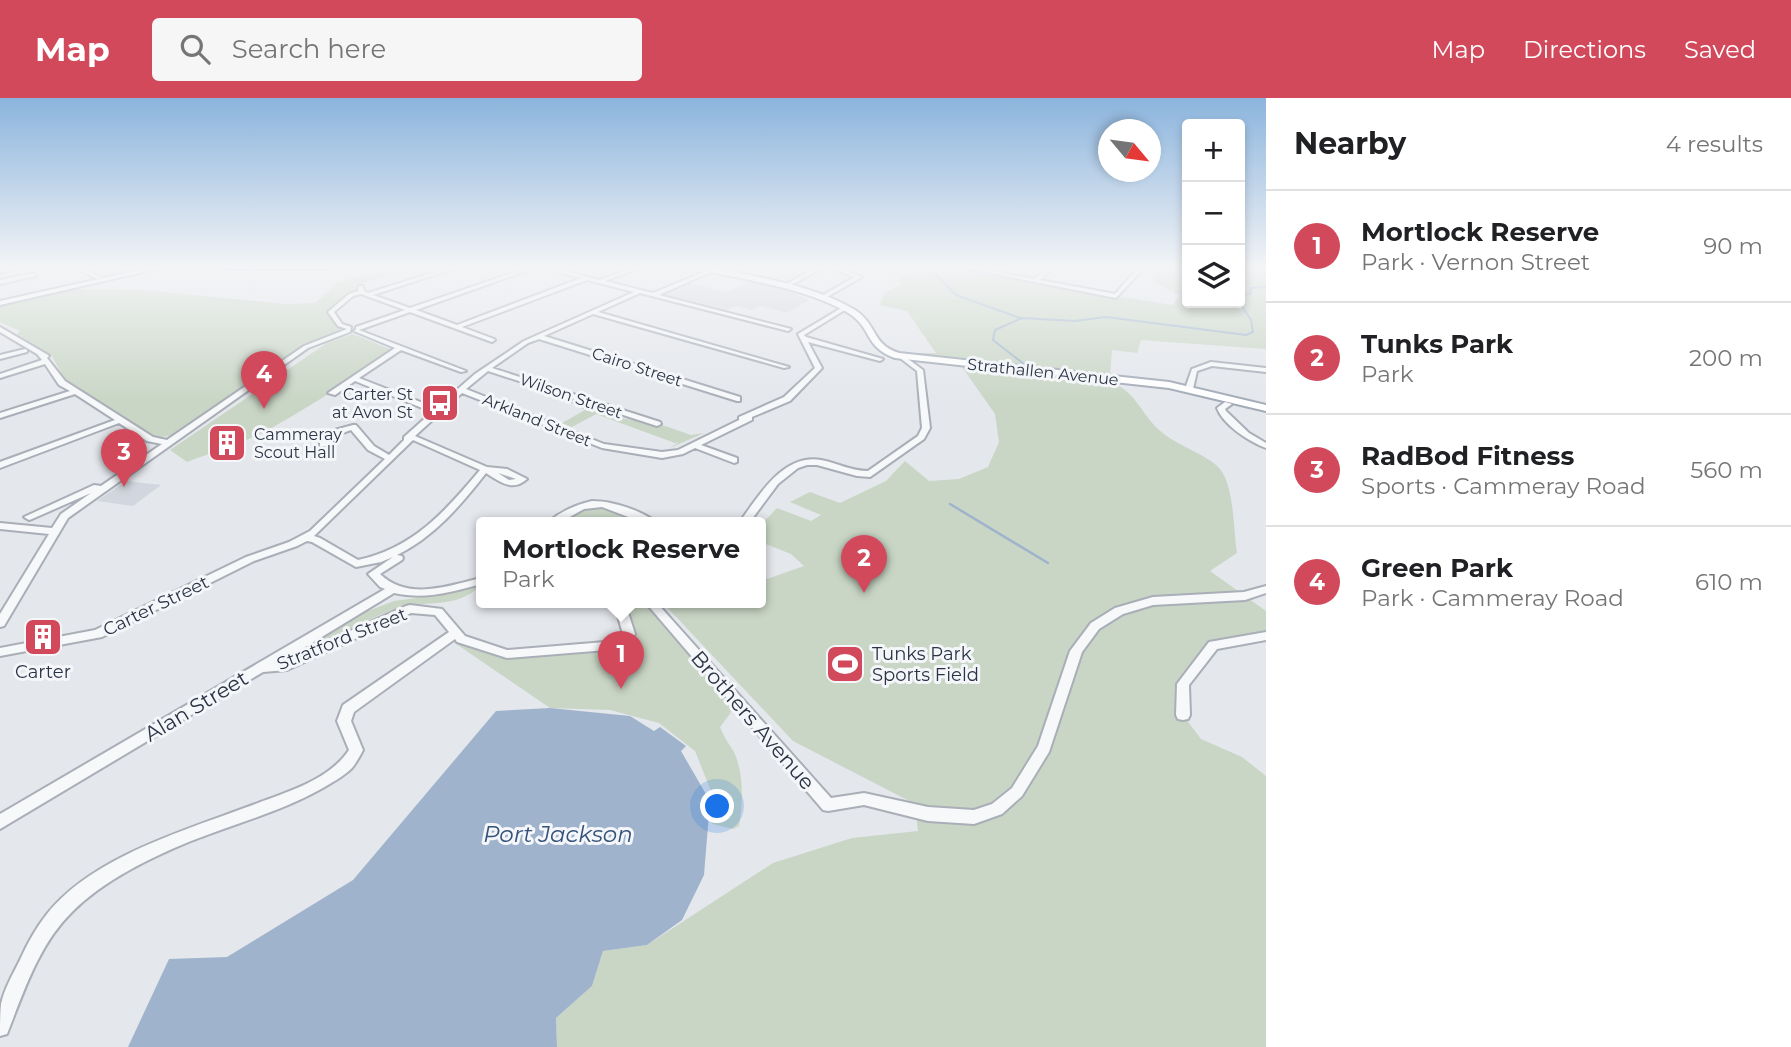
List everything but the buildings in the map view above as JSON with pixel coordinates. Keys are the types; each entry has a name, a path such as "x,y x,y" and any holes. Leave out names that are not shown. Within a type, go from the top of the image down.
{"main road":[{"path":"848,311 874,326 877,345"},
{"path":"849,311 867,324 877,345"},
{"name":"Strathallen Avenue","path":"877,345 917,362 944,362 1189,389"},
{"name":"Strathallen Avenue","path":"1142,383 1264,408"},
{"path":"1165,388 1189,389 1208,395"},
{"name":"Strathallen Avenue","path":"1208,395 1228,404 1264,408"}],"street":[{"path":"332,311 340,325 463,371"},
{"path":"0,623 64,516 306,347 408,311"},
{"path":"416,311 492,340"},
{"path":"459,326 498,311"},
{"path":"718,311 788,329"},
{"path":"804,337 841,311"},
{"path":"592,312 786,367"},
{"name":"Carter Street","path":"0,652 98,634 250,559 304,537 486,368 537,336 592,312"},
{"path":"0,329 53,360 58,378"},
{"path":"0,339 13,336"},
{"name":"Cairo Street","path":"537,336 737,399"},
{"path":"804,337 880,359"},
{"path":"655,452 670,455 768,409 787,403 825,366 804,337"},
{"path":"332,393 401,347"},
{"path":"0,357 25,351"},
{"path":"40,353 58,378 75,392 149,439 170,443"},
{"path":"0,376 47,361"},
{"path":"749,517 779,480 801,462 817,462 863,474 877,470 921,437 926,428 917,362"},
{"path":"1189,389 1193,373 1200,367 1215,364 1266,370"},
{"name":"Wilson Street","path":"486,368 657,424"},
{"path":"356,379 438,412"},
{"name":"Arkland Street","path":"462,390 602,446 655,452"},
{"path":"0,416 75,392"},
{"path":"1228,404 1221,408 1222,412 1246,435 1266,446"},
{"path":"105,412 161,450"},
{"path":"655,452 671,451 749,418"},
{"path":"0,465 116,422"},
{"path":"323,444 334,433 353,427 371,447 387,457"},
{"path":"304,537 316,540 356,564 390,555 430,532 485,469 412,437"},
{"name":"Carter Street","path":"304,537 387,457 412,437"},
{"path":"695,445 734,460"},
{"path":"29,517 119,478"},
{"path":"82,494 93,495"},
{"path":"563,517 593,501 604,502 639,517"},
{"path":"446,516 442,528 435,536 373,574 392,590 424,593 476,582"},
{"path":"3,529 53,531"},
{"name":"Brothers Avenue","path":"655,608 828,805 864,799 928,814 974,817 998,809 1017,792 1044,748 1076,651 1096,626 1119,611 1153,601 1245,596 1266,589"},
{"name":"Alan Street","path":"0,822 392,590"},
{"path":"0,1027 39,942 65,907 92,886 184,837 284,802 349,762 356,750 344,721 348,709 454,634 461,639 520,656 619,645 626,642 629,634 621,608"},
{"name":"Stratford Street","path":"260,668 283,667 411,609 438,612 454,634"},
{"path":"1183,715 1183,684 1213,645 1266,636"}],"shaded area":[{"path":"126,481 161,485 133,506 97,501"}],"green space":[{"path":"0,311 330,311 340,330 305,345 176,435 152,438 65,380 52,356 17,334 20,331 0,322"},
{"path":"907,311 1266,311 1266,349 1141,340 1137,353 1112,350 1110,375 1058,371 1072,377 1108,381 1122,388 1156,427 1216,465 1227,482 1237,553 1210,571 1266,611 1266,636 1220,642 1183,684 1183,715 1201,739 1242,757 1266,776 1266,1047 557,1047 556,1018 592,986 603,951 647,945 773,863 852,838 918,831 915,804 793,741 668,608 766,608 766,579 804,566 791,554 766,544 766,520 777,508 811,521 821,515 790,502 810,492 840,503 886,481 905,461 929,481 959,479 988,467 999,442 995,414 962,367 1020,371 905,353 936,353"},
{"path":"353,334 392,350 319,400 253,437 187,462 170,450 327,343"},
{"path":"540,388 621,418 665,426 691,435 704,433 670,448 679,442 675,443 596,414 572,427 562,423 585,410"},
{"path":"596,504 629,517 566,517 578,509"},
{"path":"476,586 472,593 462,598 406,606 382,614 314,650 287,659 368,611 394,601"},
{"path":"627,608 649,608 735,707 720,727 734,752 741,779 739,826 733,829 712,824 715,801 695,751 659,723 610,710 550,708 452,641 511,658 615,648 630,643 633,639"}],"water":[{"name":"Port Jackson","path":"550,708 630,716 654,731 660,727 686,746 681,751 710,801 704,875 682,920 647,945 603,951 592,986 556,1018 557,1047 128,1047 169,959 227,957 353,880 496,711"}],"waterway":[{"path":"1001,311 1020,318"},
{"path":"1029,368 993,340 995,330 1022,318 1075,321 1106,317 1246,335 1253,332 1251,320 1245,311"},
{"path":"950,504 1048,563"}],"place":[{"name":"Carter St at Avon St","path":"440,403"},
{"name":"Green Park","path":"264,409"},
{"name":"Cammeray Scout Hall","path":"227,443"},
{"name":"RadBod Fitness","path":"124,487"},
{"name":"Tunks Park","path":"864,593"},
{"name":"Carter","path":"43,637"},
{"name":"Tunks Park Sports Field","path":"845,664"},
{"name":"Mortlock Reserve","path":"621,689"}]}
